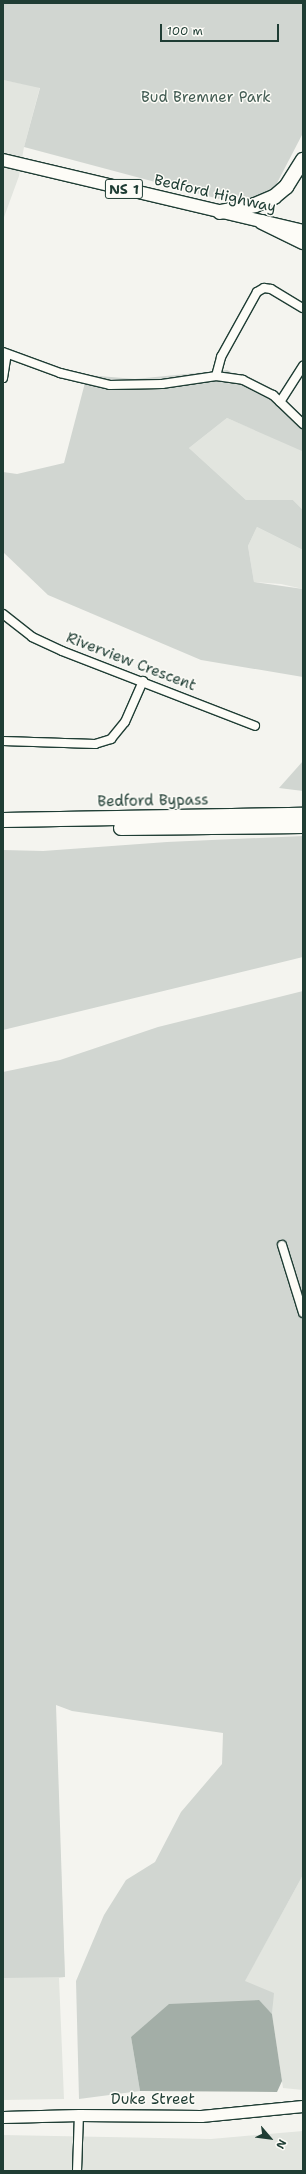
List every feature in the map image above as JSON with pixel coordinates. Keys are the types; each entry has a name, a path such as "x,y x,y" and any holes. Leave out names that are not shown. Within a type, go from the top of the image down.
{"highway":[{"path":"220,212 254,205 274,197 286,187 303,160"},
{"path":"262,222 303,242"},
{"name":"Bedford Bypass","path":"3,820 303,814"},
{"name":"Bedford Bypass","path":"3,830 303,826"}],"main road":[{"name":"Bedford Highway","path":"3,160 303,231"},
{"name":"Duke Street","path":"3,2117 79,2115 202,2116 303,2106"}],"street":[{"path":"216,376 221,357 257,292 264,288 271,289 303,308"},
{"path":"3,378 5,353 60,373 110,385 162,384 216,376 243,380 273,395 303,424"},
{"path":"280,402 303,366"},
{"name":"Riverview Crescent","path":"3,614 32,637 255,726"},
{"path":"3,741 95,744 110,739 125,722 143,682"},
{"path":"282,1245 303,1313"},
{"path":"77,2171 79,2115"}],"shaded area":[{"path":"3,80 40,87 24,147 19,176 3,220"},
{"path":"227,418 303,450 303,510 293,500 246,500 189,448"},
{"path":"257,527 303,550 303,589 281,584 254,582 248,546"},
{"path":"3,1705 55,1705 65,1977 59,1978 64,2099 3,2100"},
{"path":"303,1875 303,2090 283,2088 272,2014 273,1993 244,1982"},
{"path":"259,2000 272,2014 282,2081 277,2092 140,2091 131,2037 169,2004"},
{"path":"303,2131 303,2171 3,2171 3,2135 211,2139"}],"green space":[{"name":"Bud Bremner Park","path":"3,3 303,3 303,133 276,185 259,197 234,203 24,147 40,88 3,80"},
{"path":"227,370 274,394 303,421 302,451 227,418 189,448 246,500 293,500 303,510 303,550 257,527 248,546 254,582 303,589 303,677 201,660 48,595 3,552 3,472 17,474 64,463 87,375 135,379"},
{"path":"303,761 303,791 279,788"},
{"path":"303,836 303,957 3,1030 3,850 43,851 167,842"},
{"path":"303,991 303,1875 245,1981 274,1993 272,2014 258,2000 131,2037 140,2091 79,2099 76,1981 104,1915 126,1880 155,1862 181,1812 222,1764 223,1733 72,1711 56,1705 65,1977 3,1978 3,1072 60,1060 158,1027"}]}
